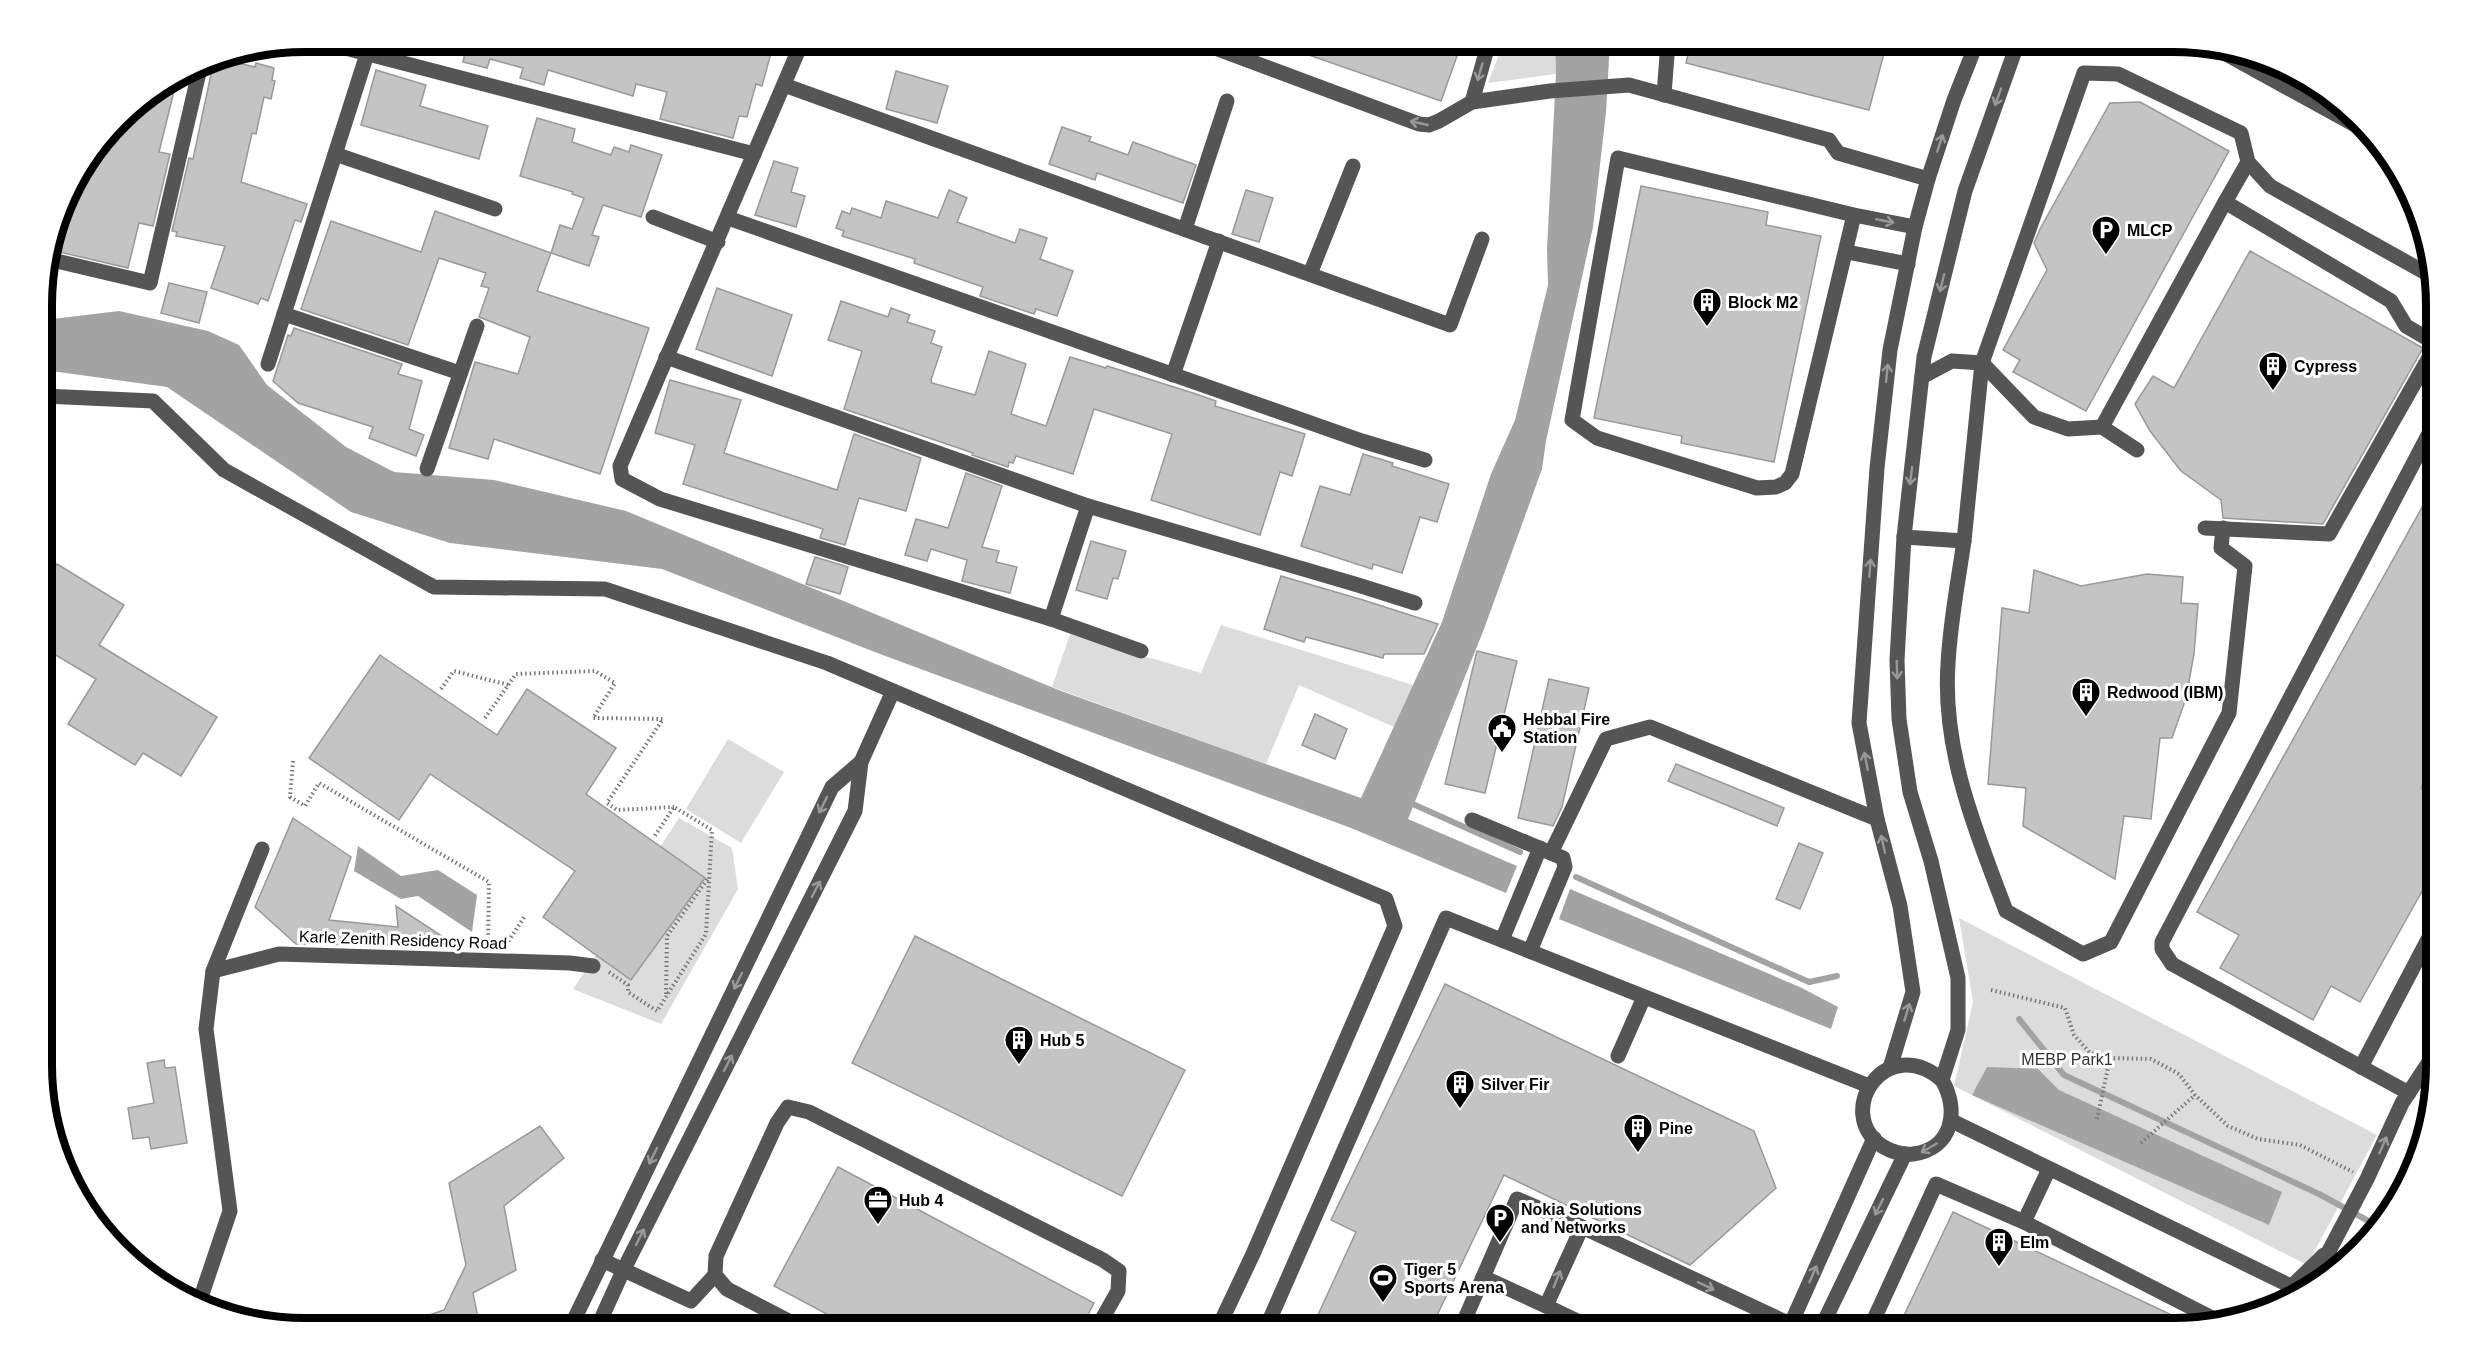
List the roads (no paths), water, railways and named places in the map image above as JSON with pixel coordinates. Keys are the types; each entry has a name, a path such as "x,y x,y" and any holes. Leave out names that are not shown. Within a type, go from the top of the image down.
{"street":[{"path":"360,52 754,154"},
{"path":"798,52 620,466 622,480 660,499 1051,619 1140,651"},
{"path":"1225,52 1419,124 1429,125 1439,122 1472,102 1550,91 1629,85 1829,140 1838,153 1928,178"},
{"path":"1472,102 1486,52"},
{"path":"1664,95 1667,52"},
{"path":"1890,1068 1913,992 1900,906 1877,819 1859,723 1877,468 1888,362 1915,227 1928,178 1973,52"},
{"path":"1942,1080 1958,1030 1958,978 1931,861 1911,792 1899,719 1897,660 1904,537 1924,357 1965,191 2014,52"},
{"path":"268,364 367,54"},
{"path":"2255,67 2340,116"},
{"path":"2223,528 2221,548 2245,566 2229,712 2111,942 2083,954 2006,911 1967,809 1954,754 1948,705 1948,664 1964,541 1982,363 2084,73 2118,74 2241,133 2248,162 2270,186 2423,271"},
{"path":"56,261 150,283 198,77"},
{"path":"784,85 1450,325 1482,239"},
{"path":"1185,229 1227,101"},
{"path":"335,154 495,209"},
{"path":"1854,215 1847,252 1792,474 1785,483 1776,487 1757,488 1727,480 1597,438 1572,420 1618,158 1854,215 1915,227"},
{"path":"2102,427 2248,162"},
{"path":"1311,274 1353,166"},
{"path":"2225,202 2391,301 2406,326 2426,339"},
{"path":"653,217 718,242"},
{"path":"728,218 1362,441 1425,460"},
{"path":"1173,375 1219,241"},
{"path":"1847,252 1908,264"},
{"path":"284,314 460,373"},
{"path":"427,469 477,326"},
{"path":"666,357 1088,506 1415,603"},
{"path":"1922,377 1952,361 1982,363 2034,417 2068,429 2102,427 2138,450"},
{"path":"2205,528 2329,534 2426,361"},
{"path":"52,396 153,401 224,470 434,587 605,589 826,663 1386,899 1395,926 1223,1318"},
{"path":"2409,1093 2172,964 2162,949 2162,942 2426,439"},
{"path":"1051,619 1088,506"},
{"path":"1904,537 1964,541"},
{"path":"602,1318 623,1271 855,811 861,762 893,691"},
{"path":"1502,940 1546,851 1606,740 1650,727 1877,819"},
{"path":"575,1318 832,787 861,762"},
{"path":"1472,820 1563,858 1565,867 1530,951"},
{"path":"202,1295 230,1210 206,1029 213,971 262,849"},
{"path":"1270,1318 1446,918 1869,1086"},
{"path":"2361,1067 2426,943"},
{"name":"Karle Zenith Residency Road","path":"213,971 279,954 492,960 593,966"},
{"path":"1618,1056 1644,997"},
{"path":"1904,1065 1918,1066 1932,1071 1942,1080 1950,1093 1953,1107 1952,1121 1945,1135 1934,1146 1921,1153 1905,1154 1890,1151 1868,1130 1863,1115 1864,1100 1869,1086 1890,1068 1904,1065"},
{"path":"2322,1269 2409,1093 2425,1070"},
{"path":"602,1260 691,1301 715,1275 716,1256 777,1123 788,1107 809,1112 1103,1260 1119,1271 1118,1291 1103,1318"},
{"path":"1952,1121 2293,1287"},
{"path":"1793,1318 1874,1138"},
{"path":"1826,1318 1905,1154"},
{"path":"2024,1222 2049,1169"},
{"path":"1875,1318 1936,1184 2024,1222 2206,1315"},
{"path":"1466,1318 1517,1199 1582,1227 1772,1318"},
{"path":"1546,1306 1582,1227"},
{"path":"2304,1281 2329,1251"},
{"path":"715,1275 727,1289 783,1318"},
{"path":"1484,1277 1571,1318"}],"waterway":[{"path":"1406,801 1520,852"},
{"path":"1576,877 1809,982 1837,976"},
{"path":"2019,1019 2064,1075 2319,1194 2370,1222"}],"place":[{"name":"MLCP","path":"2106,256"},
{"name":"Block M2","path":"1707,328"},
{"name":"Cypress","path":"2273,392"},
{"name":"Redwood (IBM)","path":"2086,718"},
{"name":"Hebbal Fire Station","path":"1502,754"},
{"name":"Hub 5","path":"1019,1066"},
{"name":"Silver Fir","path":"1460,1110"},
{"name":"Pine","path":"1638,1154"},
{"name":"Hub 4","path":"878,1226"},
{"name":"Nokia Solutions and Networks","path":"1500,1244"},
{"name":"Elm","path":"1999,1268"},
{"name":"Tiger 5 Sports Arena","path":"1383,1304"}],"park label":[{"name":"MEBP Park1","path":"2067,1059"}]}
